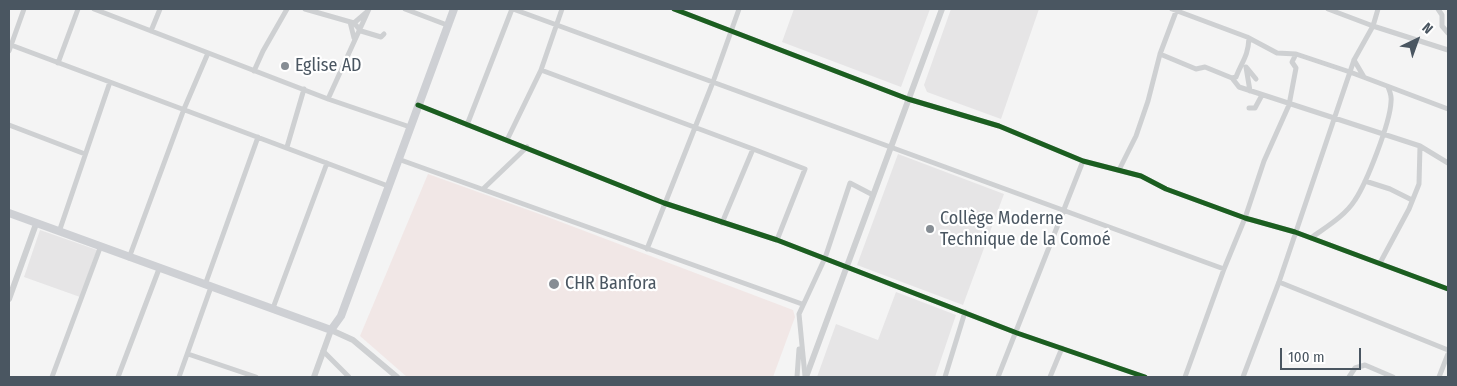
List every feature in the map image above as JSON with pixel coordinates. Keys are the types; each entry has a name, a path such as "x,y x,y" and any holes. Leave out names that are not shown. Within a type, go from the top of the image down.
{"main road":[{"path":"9,213 100,248 331,330 341,316 454,9"}],"street":[{"path":"24,9 10,48 58,63 388,186"},
{"path":"58,63 78,9"},
{"path":"94,9 328,99 410,127"},
{"path":"151,31 160,9"},
{"path":"254,71 287,9"},
{"path":"305,9 352,23 361,31 382,37 384,34"},
{"path":"405,9 447,26"},
{"path":"467,125 512,9 1224,269"},
{"path":"507,140 541,70 562,9"},
{"path":"674,9 908,99 999,126 1083,161 1141,176 1166,189 1245,218 1311,238 1448,289"},
{"path":"648,249 664,203 713,82 739,9"},
{"path":"805,377 942,9"},
{"path":"1119,170 1136,136 1175,9 1248,38 1277,53 1296,54 1365,77 1447,108"},
{"path":"1328,9 1372,26 1448,50"},
{"path":"1243,377 1279,282 1294,232 1354,60 1372,26 1378,9"},
{"path":"1438,9 1442,15 1442,26 1448,33"},
{"path":"352,23 369,10"},
{"path":"328,99 354,38 361,31 369,10"},
{"path":"352,23 354,38"},
{"path":"1232,78 1236,77 1242,62 1248,54 1248,38"},
{"path":"129,258 184,109 208,53"},
{"path":"1160,54 1196,69 1205,67 1232,78 1238,87 1420,146 1448,163"},
{"path":"1185,377 1264,162 1289,105 1295,83 1296,68 1292,62 1296,54"},
{"path":"1354,60 1365,77"},
{"path":"1242,62 1256,79"},
{"path":"1246,67 1250,91"},
{"path":"541,70 695,126 805,169 777,240"},
{"path":"58,232 110,82"},
{"path":"1311,238 1336,220 1355,201 1365,181 1382,135 1391,102 1388,87"},
{"path":"287,147 304,89"},
{"path":"1249,108 1255,108 1262,95"},
{"path":"418,105 664,203 777,240 1017,333 1143,377"},
{"path":"9,125 85,154"},
{"path":"179,377 258,137"},
{"path":"1380,263 1419,184 1420,146"},
{"path":"483,189 526,147"},
{"path":"722,223 753,149"},
{"path":"398,159 802,304"},
{"path":"998,377 1017,333 1083,161"},
{"path":"273,308 327,162"},
{"path":"1365,181 1390,189 1412,200"},
{"path":"798,377 799,314 825,258 850,183 873,195"},
{"path":"9,299 10,290 36,224"},
{"path":"52,377 100,248"},
{"path":"118,377 159,269"},
{"path":"1279,282 1448,350"},
{"path":"945,377 964,312"},
{"path":"314,377 331,330 352,340 397,377"},
{"path":"800,343 806,371 805,377"},
{"path":"1050,377 1062,348"},
{"path":"323,351 349,377"},
{"path":"188,354 256,377"},
{"path":"1439,377 1448,354"},
{"path":"1348,377 1355,368 1365,365 1393,377"}],"shaded area":[{"path":"794,9 930,9 901,87 782,42"},
{"path":"951,9 1039,9 1001,119 927,92 924,85"},
{"name":"Collège Moderne Technique de la Comoé","path":"898,154 1004,194 963,305 857,265"},
{"name":"CHR Banfora","path":"428,174 793,310 795,317 773,377 407,377 360,336"},
{"path":"40,230 97,250 80,297 24,277"},
{"path":"896,292 956,315 935,377 817,377 836,324 878,340"}],"cycle path":[{"path":"674,9 908,99 999,126 1083,161 1141,176 1166,189 1245,218 1295,232 1448,289"},
{"path":"418,105 664,203 777,240 1017,333 1145,377"}],"place":[{"name":"Eglise AD","path":"285,66"},
{"name":"Collège Moderne Technique de la Comoé","path":"930,229"},
{"name":"CHR Banfora","path":"554,284"}]}
